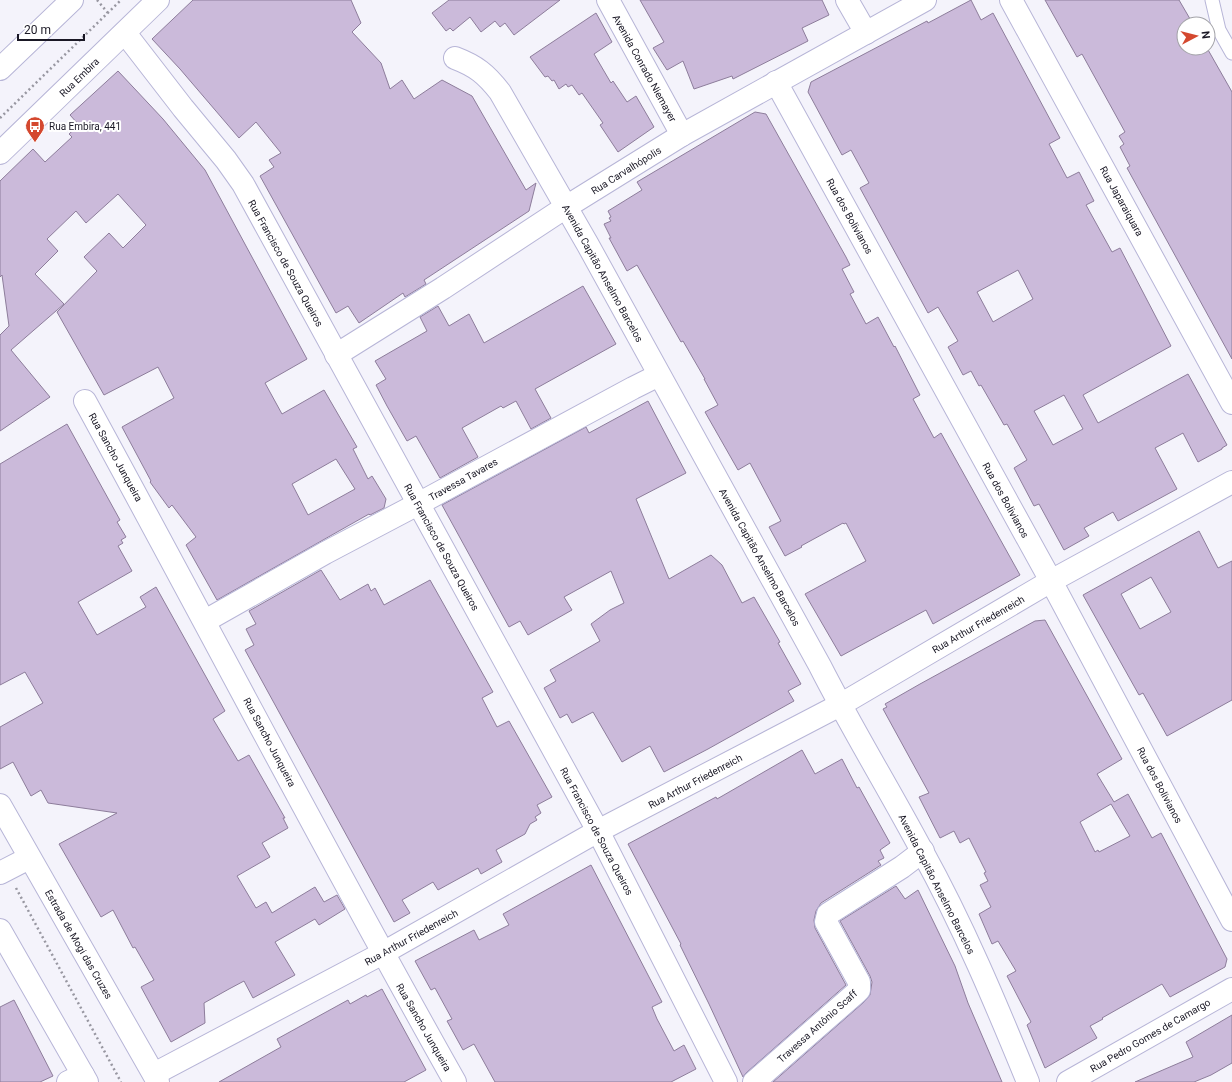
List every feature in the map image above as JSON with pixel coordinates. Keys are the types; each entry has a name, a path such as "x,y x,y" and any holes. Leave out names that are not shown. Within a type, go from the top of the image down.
{"street":[{"path":"3,60 72,0"},
{"name":"Rua Embira","path":"0,153 158,0"},
{"name":"Avenida Conrado Niemayer","path":"608,0 682,135"},
{"path":"847,0 866,33"},
{"name":"Rua Carvalhópolis","path":"336,355 443,288 566,206 682,135 925,0"},
{"name":"Rua Japaraiquara","path":"1011,0 1232,403"},
{"name":"Rua Francisco de Souza Queiros","path":"125,33 183,108 226,160 243,184 598,832 726,1082"},
{"name":"Avenida Capitão Anselmo Barcelos","path":"455,58 480,70 492,81 500,92 566,206 820,666 840,705 923,851 966,938 1028,1082"},
{"name":"Rua dos Bolivianos","path":"776,82 1051,581 1232,920"},
{"name":"Travessa Tavares","path":"205,621 325,553 605,402 660,375"},
{"name":"Rua Sancho Junqueira","path":"85,401 383,953 455,1082"},
{"name":"Rua Arthur Friedenreich","path":"156,1078 598,832 840,705 1051,581 1232,482"},
{"name":"Estrada de Mogi das Cruzes","path":"0,806 156,1078"},
{"name":"Travessa Antônio Scaff","path":"754,1082 858,990 859,982 826,922 828,914 902,867 923,851"},
{"path":"3,872 29,858"},
{"path":"0,930 79,1080"},
{"name":"Rua Pedro Gomes de Camargo","path":"1068,1082 1232,989"}],"lane":[{"path":"1212,0 1219,30 1232,53"}],"path":[{"path":"0,118 121,0"},
{"path":"3,872 121,1082"}],"building":[{"path":"193,0 351,0 361,23 352,32 381,63 390,89 402,80 414,99 442,80 472,96 526,190 536,183 529,211 424,280 426,284 405,297 403,293 359,323 348,306 336,313 260,176 274,167 269,160 281,153 256,122 239,138 180,69 152,39"},
{"path":"449,0 560,0 514,35 505,23 500,27 495,21 481,32 470,17 453,31 450,28 446,31 432,13"},
{"path":"640,0 822,0 829,15 802,28 808,41 733,79 732,76 694,89 683,61 667,70 653,48 664,42"},
{"path":"971,0 981,20 993,13 1060,138 1049,144 1067,178 1079,172 1094,201 1086,205 1112,252 1120,248 1171,346 1083,395 1098,423 1188,374 1227,445 1198,462 1183,433 1155,448 1177,489 1118,521 1113,512 1084,528 1089,536 1064,550 1039,504 1034,506 1014,468 1027,460 1007,424 1004,425 981,385 979,386 971,371 963,375 948,347 958,341 938,307 928,313 860,188 869,183 851,150 842,155 808,92 811,82 927,21 928,23","holes":["1018,270 1033,299 993,322 977,292","1064,395 1083,429 1053,445 1034,411"]},
{"path":"1045,0 1179,0 1188,16 1176,16 1176,56 1212,56 1232,92 1232,359 1127,168 1130,166 1120,147 1124,144 1119,136 1125,132 1082,54 1077,57"},
{"path":"596,13 612,42 594,54 611,83 613,81 627,102 636,96 654,127 618,152 600,125 603,123 582,93 579,95 572,85 568,87 566,84 559,89 554,80 552,81 548,76 545,77 530,57"},
{"path":"118,71 163,119 205,170 307,359 265,383 282,414 324,390 357,447 353,449 368,479 372,476 386,499 384,508 370,515 369,514 217,600 186,545 196,537 172,505 169,508 150,482 151,481 122,427 174,398 158,367 104,395 57,312 97,271 84,257 109,233 123,248 146,225 118,194 86,223 76,211 47,239 58,251 35,274 64,304 11,350 50,397 0,431 0,335 9,326 2,275 0,277 0,181 33,149 45,162 72,137 69,134 79,125 70,115","holes":["336,459 355,489 308,515 292,484"]},
{"path":"755,112 766,114 846,257 850,265 842,269 854,292 850,294 866,324 878,317 894,347 895,346 920,395 913,399 934,438 941,433 1020,575 933,624 926,610 841,656 805,594 866,561 846,523 843,523 785,556 769,527 781,521 750,463 738,470 705,412 718,405 705,379 683,341 681,342 637,265 627,271 609,238 611,238 604,224 611,221 608,211 642,190 637,182"},
{"path":"583,286 616,344 535,389 551,418 531,429 516,401 503,408 501,406 462,428 478,457 440,478 416,436 407,441 387,406 376,385 386,379 375,361 427,331 420,317 438,306 449,326 469,314 484,343"},
{"path":"648,401 686,473 636,499 669,579 711,555 722,565 742,603 754,597 780,642 778,643 801,684 788,691 794,701 664,772 650,746 622,762 593,712 572,723 567,714 560,718 544,688 556,681 550,670 600,641 591,624 610,610 624,603 611,571 564,597 572,610 528,635 520,621 509,627 442,505 586,427 589,433"},
{"path":"67,424 120,520 117,522 126,537 121,540 123,543 118,546 132,571 78,602 97,635 146,607 140,597 156,587 225,711 213,719 238,761 249,755 285,818 283,818 288,828 262,843 270,857 237,876 256,908 266,902 272,913 315,887 324,902 337,895 345,909 319,925 315,919 275,942 295,975 253,998 244,981 229,989 204,1003 205,1023 171,1042 141,987 154,980 135,947 133,948 113,910 101,917 59,844 117,813 48,803 41,790 31,796 13,762 0,769 0,727 43,703 25,672 0,685 0,464"},
{"path":"1199,531 1218,568 1232,561 1232,700 1167,736 1143,693 1139,695 1083,595","holes":["1151,577 1171,612 1140,629 1121,594"]},
{"path":"321,570 340,600 368,584 371,591 375,588 384,605 430,580 493,692 482,698 497,727 509,721 552,797 537,805 541,813 535,817 537,820 530,824 525,834 496,850 502,862 481,874 478,868 438,890 433,882 402,900 410,913 394,922 245,650 254,645 246,629 256,624 249,611"},
{"path":"1045,620 1122,759 1097,774 1114,802 1128,794 1152,838 1161,833 1227,959 1225,967 1170,997 1162,984 1102,1018 1103,1019 1090,1026 1097,1038 1045,1068 1027,1025 1031,1022 1007,976 1016,971 998,941 992,944 979,914 991,907 980,885 988,881 984,873 986,872 969,838 960,843 954,831 940,838 919,797 929,793 883,709 887,707 885,704 1035,621","holes":["1111,804 1130,836 1099,852 1098,850 1095,852 1080,822"]},
{"path":"802,750 815,774 842,759 857,788 859,787 890,843 880,850 884,858 878,861 881,865 821,903 816,911 814,920 815,928 846,985 743,1077 680,945 681,944 628,844 716,797 717,799"},
{"path":"591,865 662,1002 652,1007 657,1019 674,1051 684,1045 696,1069 671,1082 495,1082 474,1044 463,1050 447,1021 452,1019 435,988 431,990 415,961 474,930 479,940 509,925 503,914"},
{"path":"896,886 905,899 918,890 955,966 968,1003 1002,1082 773,1082 864,1002 870,995 872,982 870,976 840,921"},
{"path":"382,989 426,1070 404,1082 219,1082 281,1047 277,1039 348,1000 350,1004 366,995 367,997"},
{"path":"14,1000 53,1076 40,1082 0,1082 0,1007"},
{"path":"1232,1015 1232,1063 1211,1075 1194,1082 1135,1082 1193,1057 1186,1042"}],"place":[{"name":"Rua Embira, 441","path":"35,143"}]}
